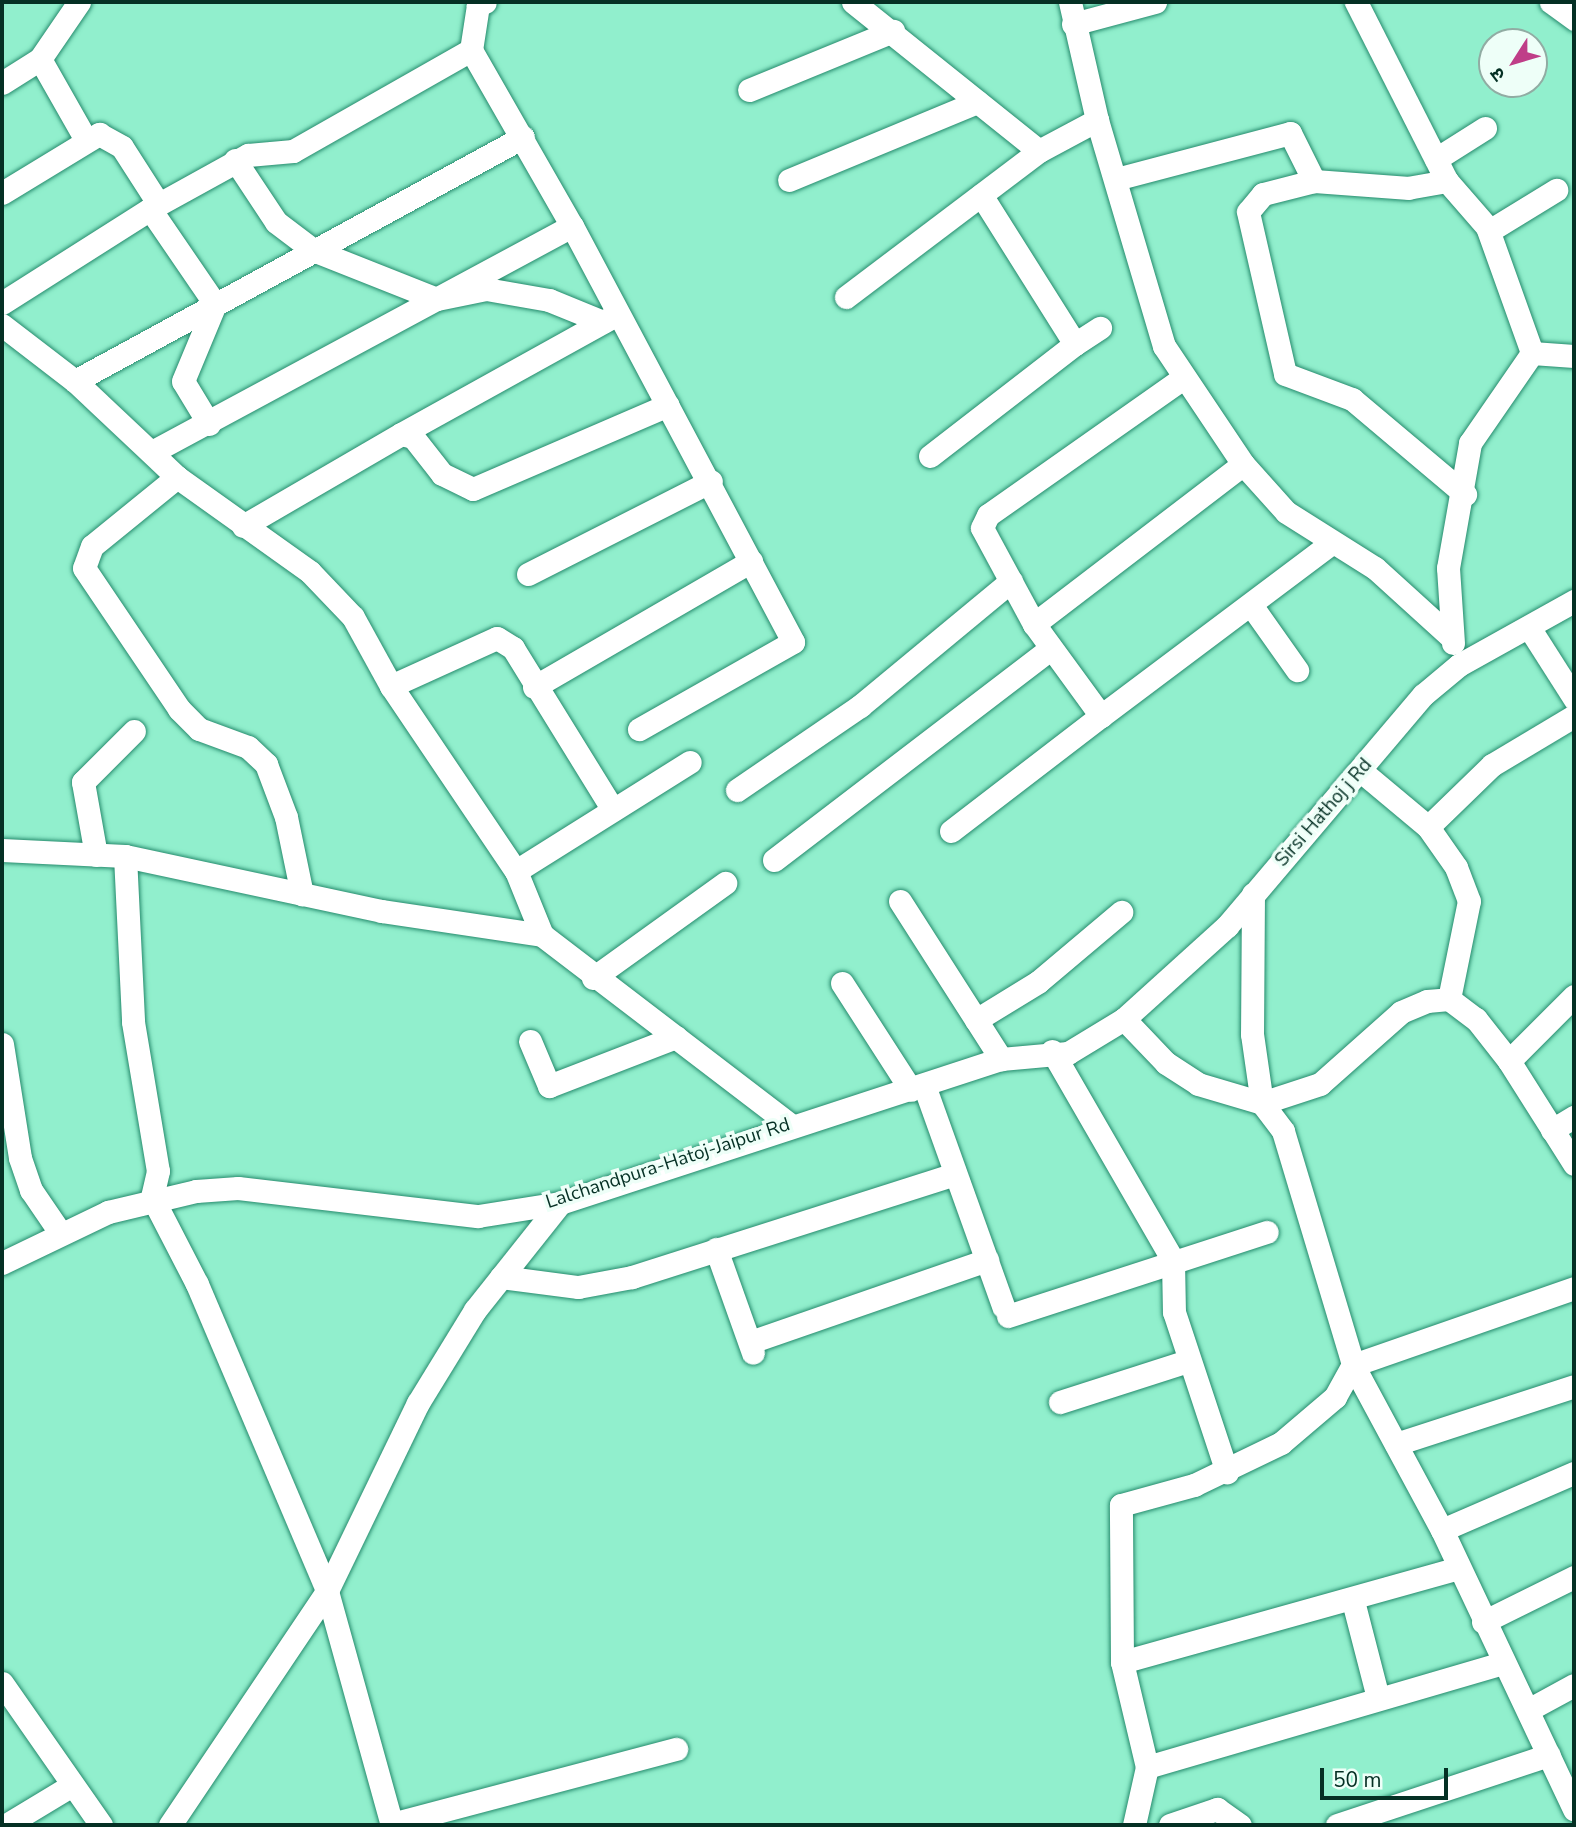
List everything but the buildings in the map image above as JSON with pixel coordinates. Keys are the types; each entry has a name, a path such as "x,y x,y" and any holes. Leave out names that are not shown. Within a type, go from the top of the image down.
{"street":[{"path":"2,83 40,59 79,2"},
{"path":"485,2 478,5 471,50 572,226 609,318 668,405 791,637 790,648 639,729"},
{"path":"853,2 893,31 1039,151"},
{"path":"1155,2 1072,13 1097,120 1116,179 1152,314 1183,378 1243,464 1286,512 1330,544 1413,597 1451,638"},
{"path":"1356,2 1447,181 1489,231 1532,353"},
{"path":"1551,2 1574,19"},
{"path":"749,90 893,31"},
{"path":"2,303 154,206 235,160 293,151 471,50"},
{"path":"40,59 86,140"},
{"path":"789,180 977,102"},
{"path":"846,297 1039,151 1097,120"},
{"path":"1436,159 1485,128"},
{"path":"1116,179 1290,133 1314,181"},
{"path":"2,193 86,140 99,134 114,139 215,304"},
{"path":"75,381 523,137"},
{"path":"235,160 276,222 313,250 437,299 486,289 549,300 609,318"},
{"path":"1447,181 1409,188 1314,181 1263,194 1248,212 1285,373 1352,399 1465,494"},
{"path":"1489,231 1556,190"},
{"path":"981,195 1075,344"},
{"path":"152,452 209,424 572,226"},
{"path":"209,424 183,382 215,304"},
{"path":"243,526 609,318"},
{"path":"2,325 75,381 177,477 310,572 354,617 391,686 516,871 542,935 593,978 676,1037 789,1124"},
{"path":"930,456 1075,344 1100,328"},
{"path":"1459,665 1451,638 1448,568 1465,494 1470,443 1532,353"},
{"path":"1532,353 1574,356"},
{"path":"1101,716 1050,649 985,542 988,515 1183,378"},
{"path":"401,434 413,438 442,474 473,489 668,405"},
{"path":"1034,624 1243,464"},
{"path":"177,477 92,546 84,568 179,709 199,729 248,747 266,764 289,827 302,894"},
{"path":"528,574 710,481"},
{"path":"951,831 1330,544"},
{"path":"534,687 751,561"},
{"path":"737,790 860,706 1011,582"},
{"name":"Sirsi Hathoj j Rd","path":"1087,1045 1124,1019 1253,894 1361,771 1423,695 1459,665 1530,629 1574,601"},
{"path":"1251,605 1297,670"},
{"path":"1530,629 1574,698"},
{"path":"391,686 497,638 513,648 534,687 613,810"},
{"path":"775,860 1050,649"},
{"path":"1427,827 1492,765 1574,716"},
{"path":"96,855 83,782 134,731"},
{"path":"516,871 690,762"},
{"path":"1361,771 1427,827 1456,867 1469,901 1449,999"},
{"path":"2,850 125,856 302,894 542,935"},
{"path":"125,856 132,1022 159,1171 152,1197 197,1284 327,1591 392,1824 676,1749"},
{"path":"593,978 725,883"},
{"path":"1253,894 1252,1034 1262,1104 1283,1131 1353,1365 1442,1530 1483,1622 1574,1809"},
{"path":"900,901 1001,1059"},
{"path":"976,1020 1038,982 1121,912"},
{"path":"842,983 942,1124 940,1133 1006,1311 1267,1232"},
{"path":"1508,1061 1574,996"},
{"path":"1449,999 1476,1019 1508,1061 1574,1164"},
{"path":"1124,1019 1166,1063 1198,1084 1262,1104 1320,1084 1401,1012 1449,999"},
{"path":"530,1041 549,1086 676,1037"},
{"path":"2,1044 11,1153 31,1190 59,1231"},
{"name":"Lalchandpura-Hatoj-Jaipur Rd","path":"2,1262 59,1231 152,1197 238,1188 478,1216 560,1203 789,1124 923,1095 1001,1059 1052,1051 1069,1053 1087,1045"},
{"path":"1052,1051 1173,1261 1174,1312 1188,1361 1227,1472"},
{"path":"1552,1129 1574,1117"},
{"path":"501,1277 578,1287 632,1277 956,1174"},
{"path":"170,1825 327,1591 418,1404 501,1277 560,1203"},
{"path":"716,1249 751,1348 987,1260"},
{"path":"1134,1825 1147,1767 1122,1662 1121,1505 1227,1472 1311,1423 1353,1365 1574,1288"},
{"path":"1060,1402 1188,1361"},
{"path":"1396,1444 1574,1386"},
{"path":"1442,1530 1574,1473"},
{"path":"1122,1662 1353,1601 1458,1567"},
{"path":"1483,1622 1574,1577"},
{"path":"1353,1601 1378,1698"},
{"path":"1147,1767 1503,1663"},
{"path":"1528,1710 1574,1685"},
{"path":"3,1688 69,1787 101,1825"},
{"path":"1337,1825 1549,1755"},
{"path":"6,1825 69,1787"},
{"path":"1170,1825 1217,1809 1240,1825"}]}
